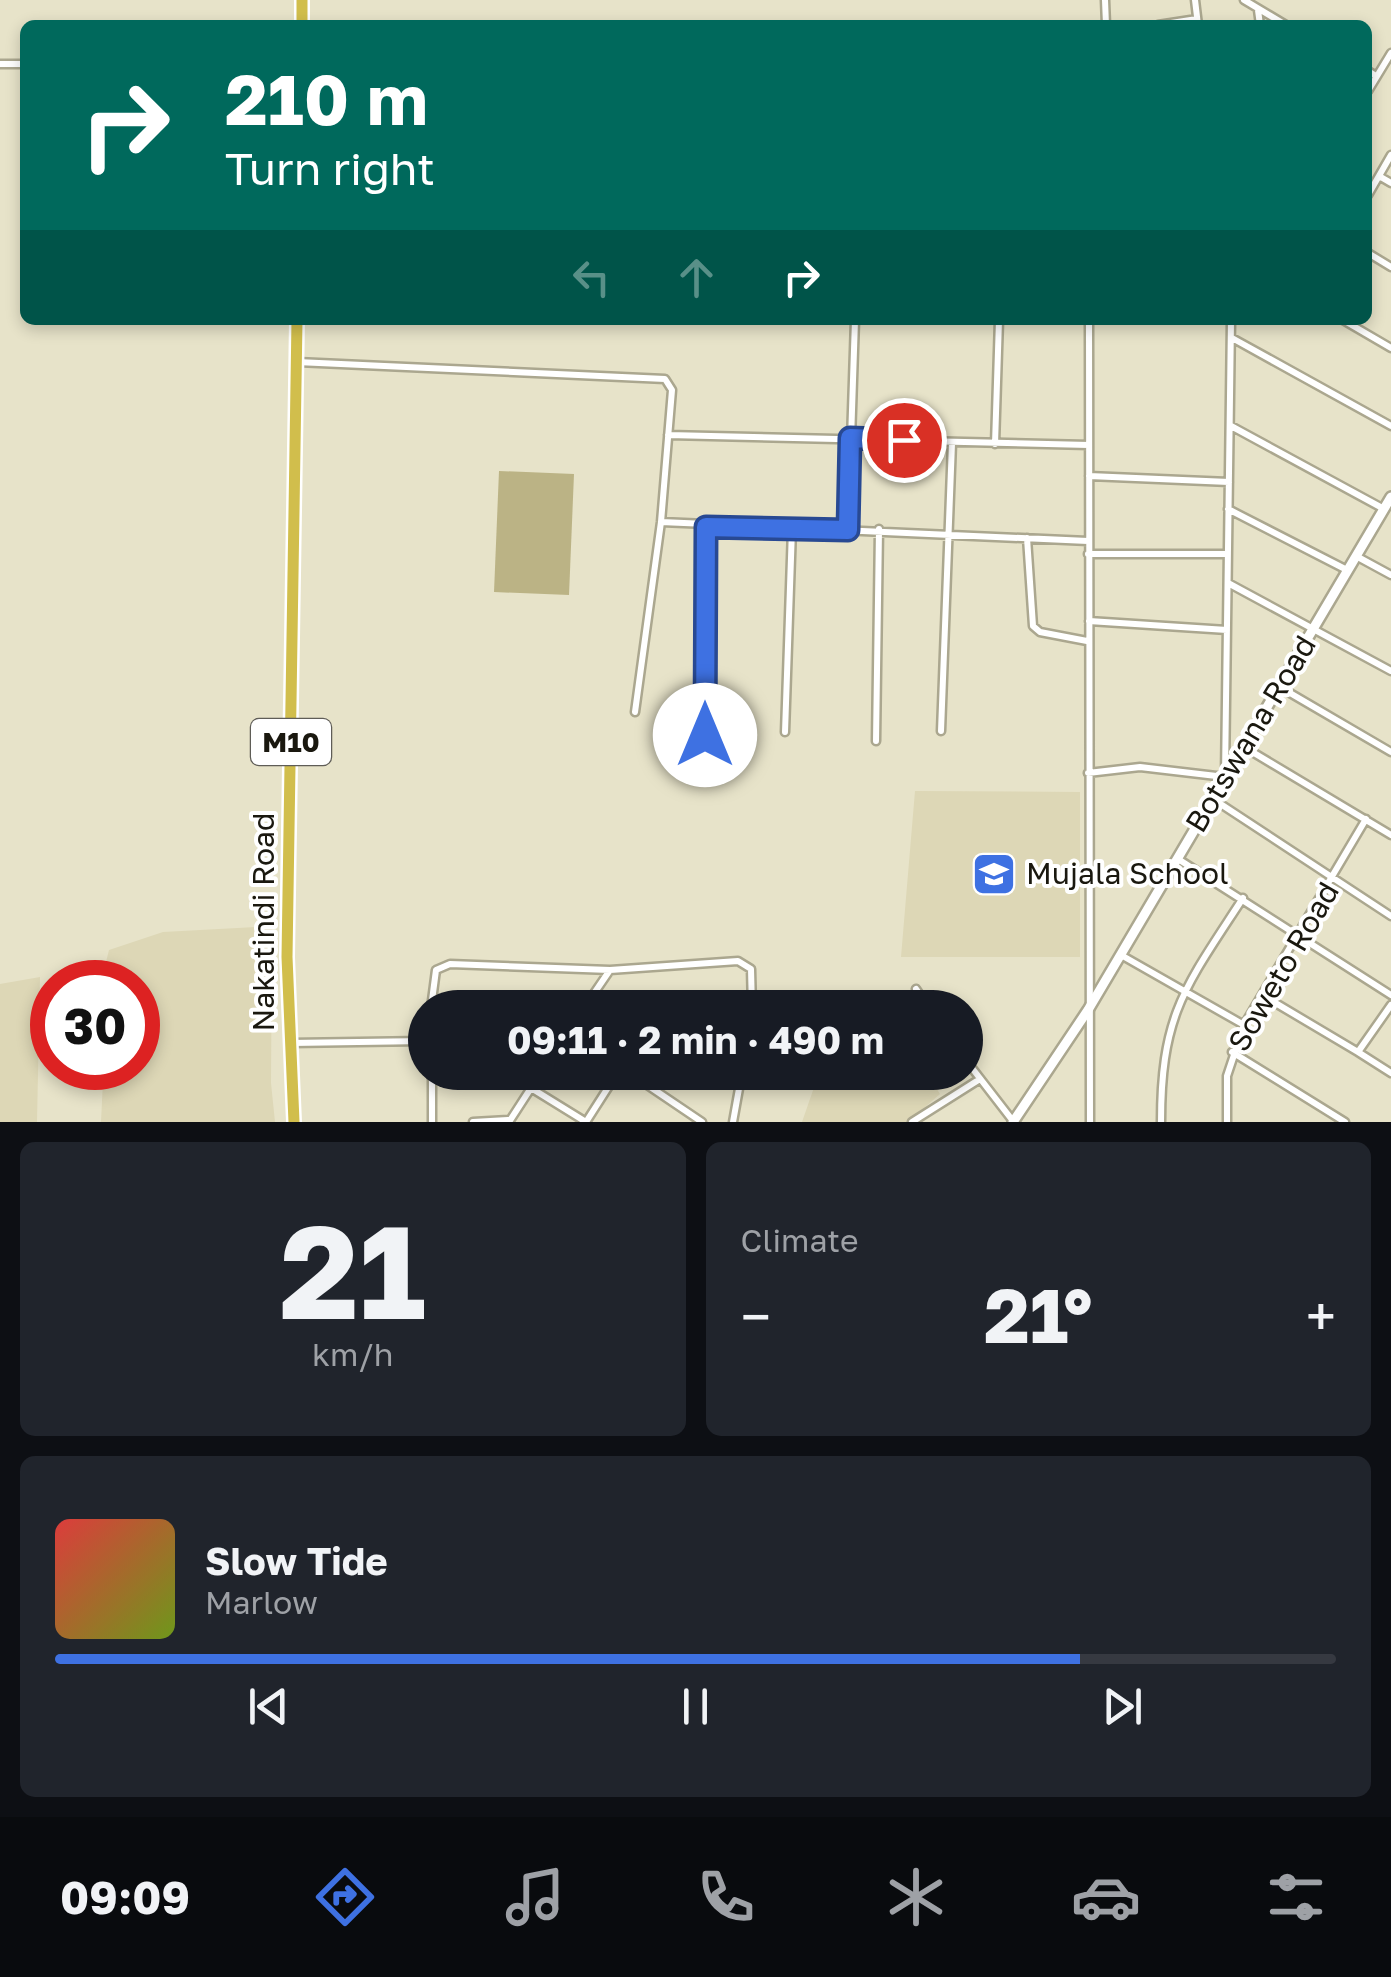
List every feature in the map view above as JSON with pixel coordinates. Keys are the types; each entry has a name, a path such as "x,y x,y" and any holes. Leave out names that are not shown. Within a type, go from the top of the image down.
{"highway":[{"name":"M10","path":"297,325 297,362"},
{"name":"Nakatindi Road","path":"294,1122 289,1043 297,362"}],"street":[{"path":"1244,0 1277,20"},
{"path":"1258,9 1259,20"},
{"path":"1372,83 1391,53"},
{"path":"1372,74 1376,76"},
{"path":"1372,188 1391,156"},
{"path":"1379,176 1391,183"},
{"path":"848,530 855,325"},
{"path":"995,444 999,325"},
{"path":"1090,325 1090,1122"},
{"path":"1088,773 1140,767 1225,778 1231,325"},
{"path":"1352,325 1391,348"},
{"path":"1231,337 1391,426"},
{"path":"297,362 659,376 672,390 662,522 635,712"},
{"path":"1231,426 1384,509"},
{"path":"668,435 1089,446"},
{"path":"941,731 952,443"},
{"path":"1089,476 1229,482"},
{"name":"Botswana Road","path":"1013,1122 1088,1010 1391,497"},
{"path":"1228,508 1347,570"},
{"path":"662,522 706,527 878,529 1088,540"},
{"path":"705,735 706,527"},
{"path":"786,732 792,529"},
{"path":"876,741 878,529"},
{"path":"1027,538 1033,626 1040,632 1087,641"},
{"path":"1088,554 1226,554"},
{"path":"1356,556 1391,575"},
{"path":"1228,582 1391,670"},
{"path":"1089,621 1227,630"},
{"path":"1278,686 1391,752"},
{"path":"1242,746 1391,835"},
{"path":"1213,799 1391,916"},
{"name":"Soweto Road","path":"1227,1122 1232,1052 1366,819"},
{"path":"1177,858 1391,995"},
{"path":"1160,1122 1162,1055 1184,990 1242,898"},
{"path":"1121,955 1244,1026"},
{"path":"434,990 436,970 450,964 610,970 738,962 751,969 752,990"},
{"path":"596,990 610,970"},
{"path":"1262,995 1391,1074"},
{"path":"1358,1052 1391,1005"},
{"path":"289,1043 408,1041"},
{"path":"1232,1052 1344,1122"},
{"path":"983,1084 1013,1122"},
{"path":"432,1090 432,1122"},
{"path":"473,1122 509,1121 530,1090"},
{"path":"534,1090 586,1122 606,1090"},
{"path":"655,1090 702,1122"},
{"path":"733,1122 739,1090"},
{"path":"912,1122 964,1090"}],"shaded area":[{"path":"499,471 574,474 569,595 494,592"},
{"name":"Mujala School","path":"915,791 1080,792 1080,957 901,957"},
{"path":"272,926 271,1083 275,1122 101,1122 103,1090 160,1090 160,960 106,960 109,950 163,932"},
{"path":"30,979 30,1090 38,1090 37,1122 0,1122 0,984"},
{"path":"813,1090 938,1090 940,1094 908,1122 802,1122"}],"place":[{"name":"Mujala School","path":"994,874"}],"route":[{"path":"705,735 706,527 848,530 850,438 904,440"}]}
